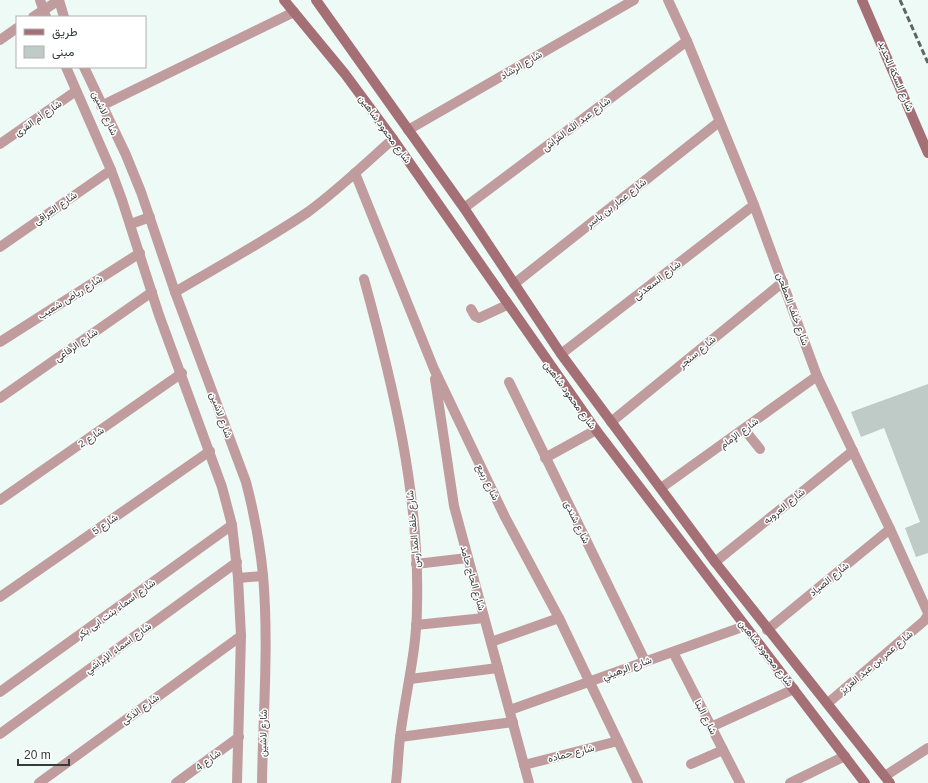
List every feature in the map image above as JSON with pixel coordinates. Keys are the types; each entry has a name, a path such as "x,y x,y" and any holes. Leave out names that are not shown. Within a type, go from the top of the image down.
{"main road":[{"name":"شارع محمود شاهين","path":"284,0 394,139 507,305 596,430 865,783"},
{"name":"شارع محمود شاهين","path":"316,0 464,208 561,354 767,630 828,703 888,779"},
{"name":"شارع السكة الحديد","path":"862,0 928,154"}],"street":[{"path":"40,0 45,14 59,0 64,16"},
{"name":"شارع الرشاد","path":"408,130 634,0"},
{"name":"شارع خلف المطحن","path":"668,0 687,41 754,205 817,376 890,529 927,617"},
{"path":"101,106 294,12"},
{"path":"0,40 16,29"},
{"name":"شارع عبد الله الفراش","path":"464,208 687,41"},
{"name":"شارع لاشين","path":"66,68 111,170 131,224 152,292 210,451 232,525 237,562 241,636 237,783"},
{"name":"شارع لاشين","path":"84,68 101,106 126,155 150,217 175,292 246,482 254,513 263,576 264,638 262,783"},
{"name":"شارع أم القرى","path":"0,144 76,91"},
{"name":"شارع عمار بن ياسر","path":"514,284 719,122"},
{"path":"175,292 283,228 332,193 394,139"},
{"name":"شارع العراقى","path":"0,247 111,170"},
{"name":"شارع ربيع","path":"355,173 434,369 505,517 559,618 638,783"},
{"name":"شارع السعدنى","path":"561,354 754,205"},
{"path":"131,224 150,217"},
{"name":"شارع رياض شعيب","path":"0,342 140,253"},
{"name":"شارع خلف المدارس","path":"364,279 395,399 408,478 416,564 416,624 410,679 400,737 396,783"},
{"name":"شارع سنجر","path":"611,422 783,282"},
{"name":"شارع الرفاعى","path":"0,398 152,292"},
{"path":"472,308 475,316 480,318 507,305"},
{"name":"شارع الحاج حامد","path":"434,369 450,487 467,558 529,783"},
{"name":"شارع 2","path":"0,500 182,373"},
{"name":"شارع الإمام","path":"661,488 817,376"},
{"name":"شارع شندى","path":"509,382 646,661"},
{"path":"744,429 760,450"},
{"path":"545,458 596,430"},
{"name":"شارع 5","path":"0,597 210,451"},
{"name":"شارع العروبه","path":"715,562 853,451"},
{"name":"شارع اسماء بنت ابى بكر","path":"0,692 232,525"},
{"name":"شارع الصياد","path":"767,630 890,529"},
{"path":"416,564 467,558"},
{"name":"شارع اسماء الإبراشي","path":"0,734 237,562"},
{"path":"238,578 263,576"},
{"name":"شارع عمر بن عبد العزيز","path":"828,703 927,617"},
{"path":"416,624 484,618"},
{"path":"491,642 559,618"},
{"name":"شارع الرهيني","path":"510,710 745,626"},
{"name":"شارع الذكى","path":"39,783 241,636"},
{"name":"شارع البنا","path":"673,652 740,783"},
{"path":"410,679 498,668"},
{"path":"711,727 794,689"},
{"path":"400,737 513,722"},
{"name":"شارع 4","path":"176,783 239,736"},
{"name":"شارع حماده","path":"524,765 618,741"},
{"path":"888,779 928,748"},
{"path":"691,764 723,750"},
{"path":"790,783 845,756"}],"building":[{"path":"928,384 928,553 916,557 905,528 920,522 884,428 861,437 851,412"}],"railway":[{"path":"900,0 928,63"}]}
